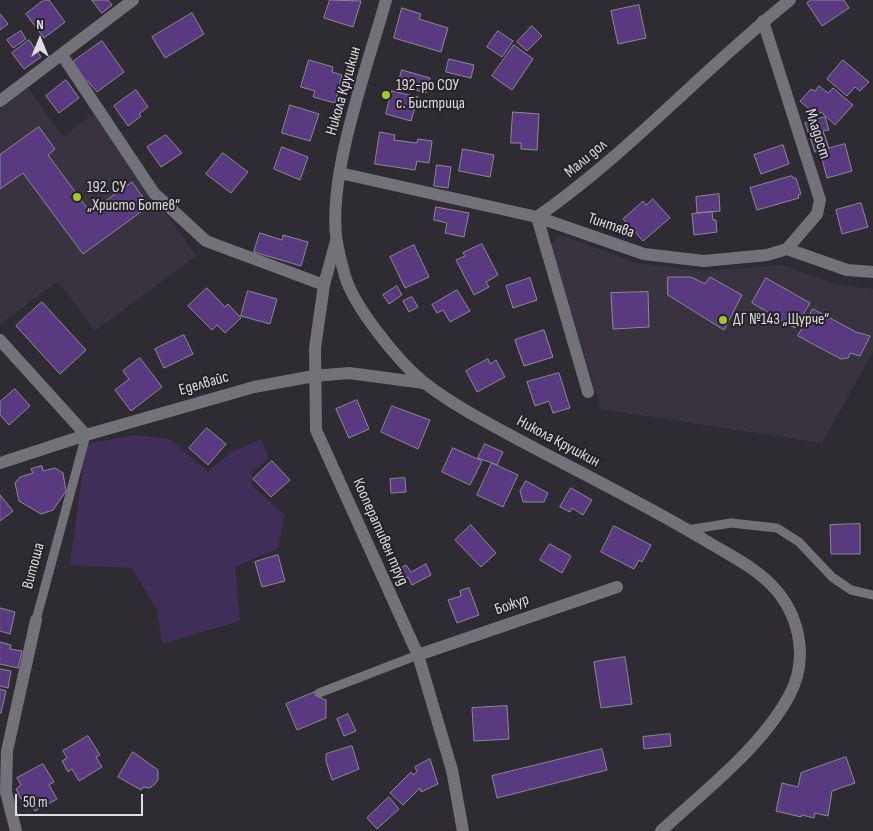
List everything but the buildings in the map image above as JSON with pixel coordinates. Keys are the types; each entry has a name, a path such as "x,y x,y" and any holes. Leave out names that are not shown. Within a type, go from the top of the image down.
{"street":[{"path":"0,101 133,0"},
{"name":"Никола Крушкин","path":"386,0 345,146 336,208 336,241 346,280 364,312 391,349 424,383 463,410 687,530 746,565 775,589 792,613 800,640 799,670 790,695 772,722 739,759 661,831"},
{"name":"Мали дол","path":"537,217 569,195 632,141 763,22 790,0"},
{"name":"Младост","path":"763,22 820,200 818,214 787,249"},
{"path":"62,55 154,193 206,241 324,285"},
{"name":"Тинтява","path":"340,173 537,217 644,254 704,262 767,255 787,249"},
{"path":"537,217 588,392"},
{"name":"Кооперативен труд","path":"336,241 324,285 315,348 316,430 418,655 452,770 463,831"},
{"path":"787,249 847,270 873,272"},
{"path":"0,340 86,436"},
{"name":"Еделвайс","path":"0,463 254,387 314,376 349,373 424,383"},
{"name":"Божур","path":"418,655 618,586"},
{"name":"Витоша","path":"16,831 6,792 7,751 36,620"}],"lane":[{"name":"Витоша","path":"36,620 86,436"},
{"path":"687,530 731,523 778,528 799,542 832,577 851,590 873,595"},
{"path":"319,692 418,655"}],"shaded area":[{"name":"192. СУ „Христо Ботев“","path":"28,88 63,137 95,113 196,256 95,331 58,281 0,324 0,109"},
{"name":"ДГ №143 „Щурче“","path":"561,235 636,263 706,271 782,265 834,284 873,289 873,352 822,443 601,409 551,245"},
{"path":"135,435 170,439 208,472 230,453 261,439 269,459 252,471 252,486 285,515 278,548 235,567 240,621 162,644 157,610 132,568 70,565 86,444"}],"place":[{"name":"192-ро СОУ с. Бистрица","path":"386,95"},
{"name":"192. СУ „Христо Ботев“","path":"77,197"},
{"name":"ДГ №143 „Щурче“","path":"723,320"}]}
